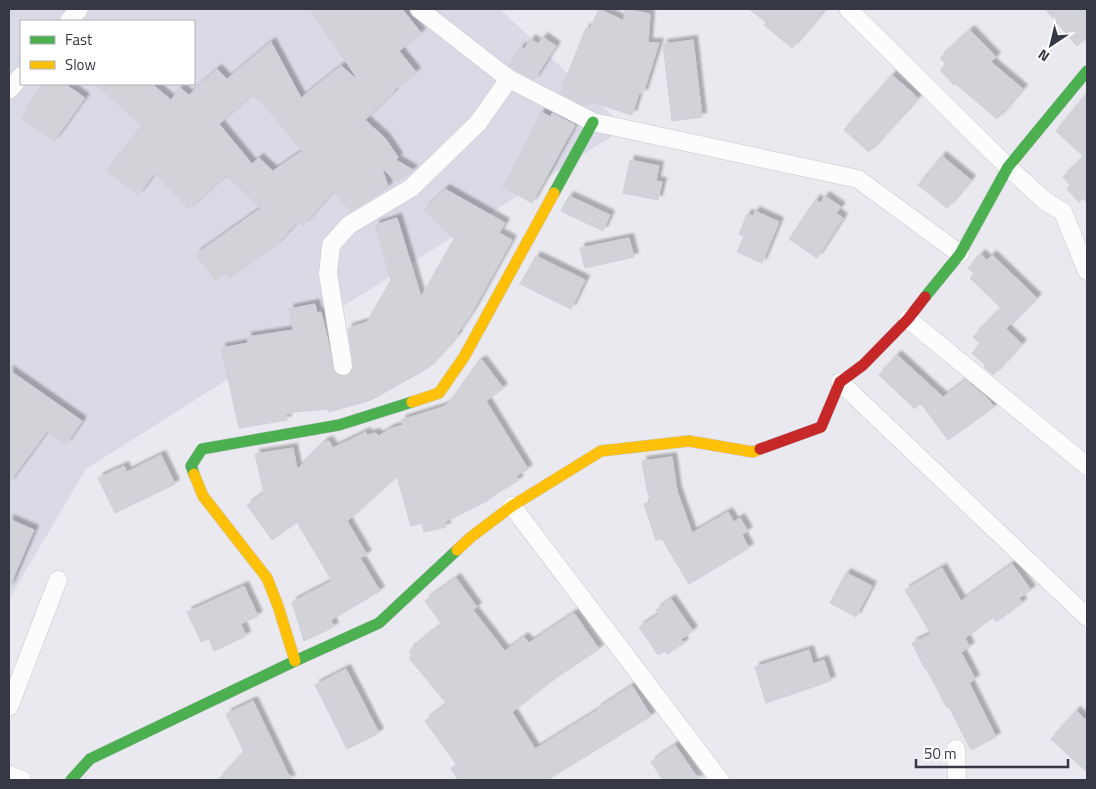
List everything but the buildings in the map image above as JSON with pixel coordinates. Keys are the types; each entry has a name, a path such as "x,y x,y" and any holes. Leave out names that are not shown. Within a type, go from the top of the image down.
{"street":[{"path":"69,20 79,9"},
{"path":"419,9 510,79 593,122 858,179 960,254"},
{"path":"848,9 1008,167 1046,201 1063,212 1087,271"},
{"path":"71,780 90,759 295,661 380,623 471,537 512,506 601,451 689,441 753,452 821,427 840,382 863,365 908,319 960,254 1008,167 1087,71"},
{"path":"9,90 20,77"},
{"path":"343,366 328,274 332,245 349,225 411,188 478,123 510,79"},
{"path":"295,661 267,578 202,496 191,466 202,448 339,425 439,393 464,357 593,122"},
{"path":"908,319 1087,466"},
{"path":"840,382 1087,617"},
{"path":"512,506 720,780"},
{"path":"9,707 58,580"},
{"path":"956,749 957,780"},
{"path":"9,775 22,780"}],"shaded area":[{"path":"9,9 500,9 625,128 86,469 9,599"}],"traffic: fast":[{"path":"925,297 960,254 1008,167 1087,71"},
{"path":"554,193 593,122"},
{"path":"194,474 191,466 202,449 339,425 412,402"},
{"path":"71,780 90,759 379,623 457,550"}],"traffic: slow":[{"path":"412,402 439,393 464,357 554,193"},
{"path":"457,550 512,506 601,451 689,441 753,452 760,449"},
{"path":"194,474 203,496 267,578 295,661"}],"traffic: jam":[{"path":"760,449 821,427 840,382 863,365 908,319 925,297"}]}
